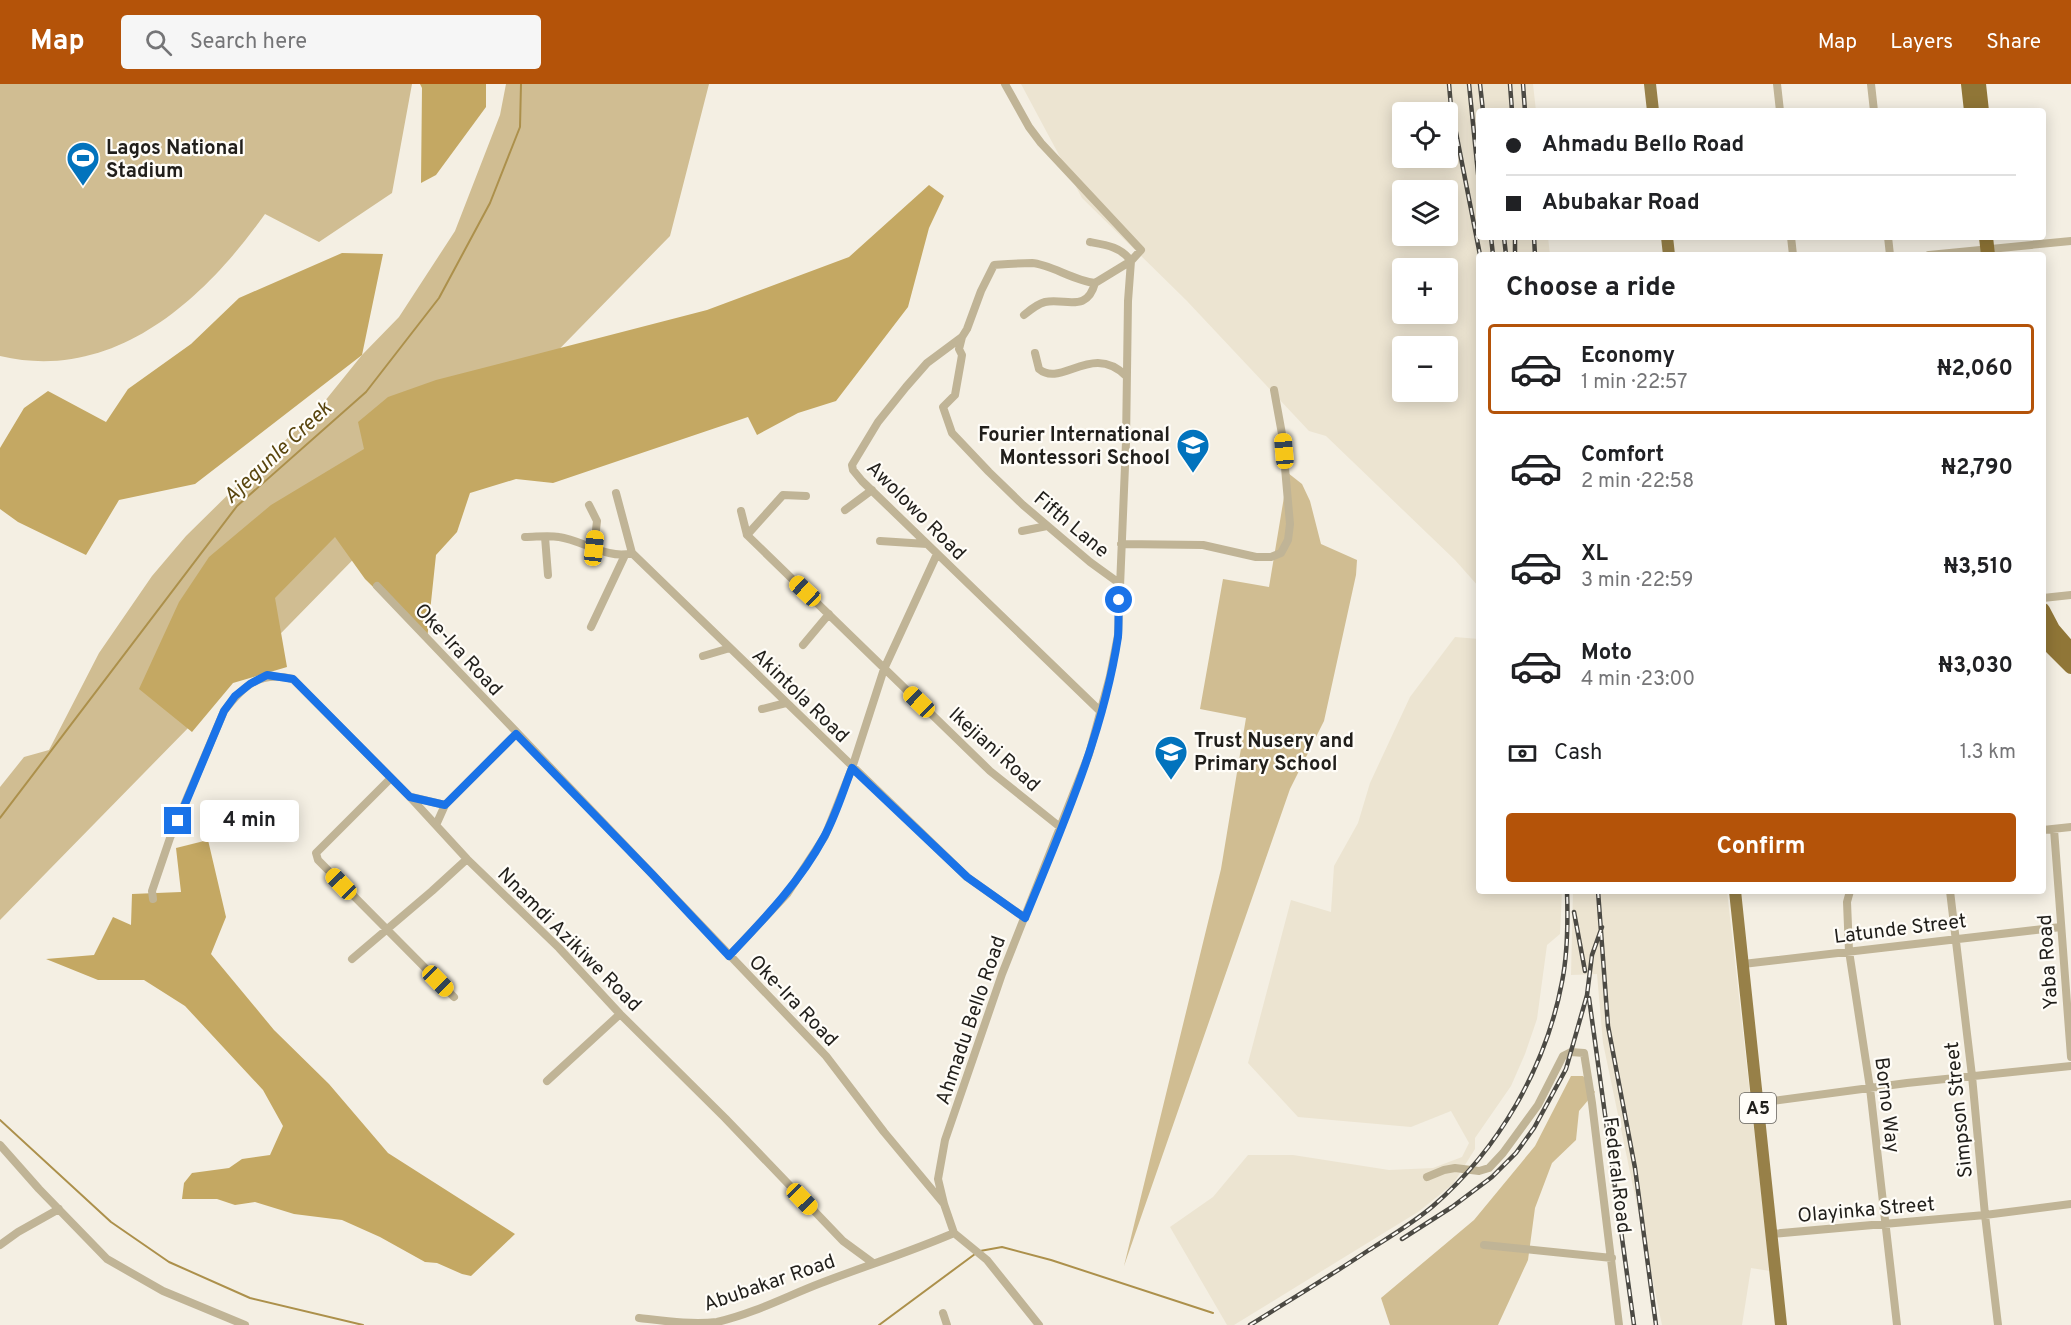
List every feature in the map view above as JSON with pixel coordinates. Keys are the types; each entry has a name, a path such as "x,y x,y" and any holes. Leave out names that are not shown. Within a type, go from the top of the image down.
{"highway":[{"path":"1968,84 1971,108"},
{"path":"1979,84 1982,108"},
{"path":"2046,616 2053,629 2071,650"},
{"path":"2046,640 2071,667"}],"main road":[{"path":"1650,84 1653,108"},
{"name":"A5","path":"1735,894 1781,1325"}],"street":[{"path":"1005,84 1034,135 1141,250 1131,261 1095,283 1091,293 1081,301 1046,302 1024,315"},
{"path":"1777,84 1780,108"},
{"path":"1871,84 1874,108"},
{"path":"1963,252 1992,246 2071,241"},
{"path":"1090,242 1118,249 1125,253 1131,261"},
{"name":"Ahmadu Bello Road","path":"944,1204 938,1179 945,1140 1002,974 1089,754 1118,634 1131,261"},
{"name":"Awolowo Road","path":"1095,283 1033,263 994,266 962,337 927,363 913,379 878,422 853,461 853,470 1101,712"},
{"name":"Fifth Lane","path":"962,337 959,349 962,361 955,395 943,407 952,433 989,472 1047,526 1119,583"},
{"path":"1035,353 1040,369 1049,374 1062,372 1082,364 1099,362 1119,369 1126,376"},
{"path":"1121,544 1203,545 1256,557 1271,557 1281,553 1288,540 1290,524 1282,434 1275,390"},
{"path":"845,510 872,490"},
{"path":"591,627 629,554 616,493"},
{"path":"747,535 783,495 806,496"},
{"path":"589,505 597,521 594,548"},
{"path":"741,511 747,535"},
{"path":"1022,531 1047,526"},
{"name":"Ikejiani Road","path":"747,535 990,771 1060,827"},
{"path":"525,537 559,537 594,548 629,554"},
{"path":"545,537 548,575"},
{"path":"880,541 927,544"},
{"name":"Akintola Road","path":"629,554 730,648 967,877 1025,918"},
{"path":"729,956 787,894 825,836 852,768 884,669 937,554"},
{"name":"Oke-Ira Road","path":"377,586 826,1056 884,1132 944,1204 954,1233"},
{"path":"2046,598 2071,595"},
{"path":"803,645 829,614"},
{"path":"703,656 730,648"},
{"name":"Nnamdi Azikiwe Road","path":"153,899 152,891 171,838 224,711 235,696 250,684 267,675 293,679 410,797 467,859 559,948 620,1014 725,1118 843,1241 873,1263"},
{"path":"762,709 786,703"},
{"path":"436,825 445,805 516,734"},
{"path":"391,778 316,853 318,860 453,997"},
{"path":"410,797 445,805"},
{"path":"2046,830 2071,827"},
{"name":"Yaba Road","path":"2054,829 2071,1057"},
{"path":"352,959 467,859"},
{"name":"Borno Way","path":"1850,894 1846,902 1849,951 1870,1088 1896,1325"},
{"name":"Simpson Street","path":"1950,894 1998,1325"},
{"name":"Latunde Street","path":"1743,964 2061,927"},
{"path":"547,1081 620,1014"},
{"name":"Federal Road","path":"1427,1177 1455,1168 1479,1170 1489,1168 1503,1153 1538,1105 1563,1056 1571,1052 1584,1053 1619,1325"},
{"path":"1757,1103 2071,1066"},
{"path":"0,1145 107,1259 163,1291 245,1325"},
{"name":"Olayinka Street","path":"1771,1234 1985,1215 2071,1204"},
{"path":"0,1245 59,1209"},
{"path":"873,1263 916,1249 954,1233 987,1260 1036,1322 1026,1325"},
{"path":"1484,1245 1612,1258"},
{"name":"Abubakar Road","path":"639,1318 689,1324 717,1322 770,1304 873,1263"},
{"path":"943,1313 946,1325"}],"shaded area":[{"path":"0,84 412,84 392,193 319,242 265,214 214,276 184,304 152,327 118,346 81,357 42,361 0,356"},
{"path":"420,84 486,84 486,107 436,175 421,183 422,88"},
{"path":"506,84 709,84 670,236 0,920 0,787 24,757 49,750 99,653 152,576 186,536 316,412 362,355 399,317 455,231 500,115"},
{"path":"1021,84 1533,84 1536,108 1476,108 1476,240 1548,240 1550,252 1476,252 1476,584 1455,560 1326,436 1309,431 1186,300 1082,198"},
{"path":"929,185 944,196 929,228 908,307 836,401 798,413 757,435 748,417 553,483 516,479 470,493 457,532 436,555 427,640 365,579 335,537 275,598 287,667 233,683 192,732 139,689 179,602 209,557 271,505 364,449 358,422 388,397 436,380 707,310 849,257"},
{"path":"342,253 383,254 362,355 195,484 119,500 86,555 18,522 0,509 0,448 24,408 48,391 106,422 128,389 191,344 239,298"},
{"path":"1288,473 1302,484 1310,501 1321,544 1357,560 1356,575 1324,721 1290,789 1124,1266 1221,869 1246,718 1200,709 1223,579 1269,587"},
{"path":"1455,637 1476,639 1476,894 1562,894 1560,934 1547,945 1537,1019 1511,1086 1475,1138 1475,1149 1453,1184 1418,1212 1234,1325 1227,1325 1170,1227 1213,1197 1248,1155 1293,1155 1389,1170 1433,1168 1462,1157 1469,1143 1451,1111 1411,1127 1298,1117 1248,1063 1291,900 1331,912 1334,866 1358,823 1370,783 1410,697"},
{"path":"208,840 226,917 211,954 274,1030 329,1084 388,1153 515,1234 471,1276 437,1263 425,1262 380,1237 342,1220 294,1214 255,1202 235,1205 217,1199 182,1199 184,1183 192,1173 229,1168 242,1159 270,1155 283,1126 263,1090 185,1006 144,980 98,980 46,959 94,955 113,917 131,925 132,894 181,892 176,848"},
{"path":"1573,894 1727,894 1770,1271 1751,1268 1742,1325 1662,1325 1603,1043 1597,974 1571,975"},
{"path":"1571,1076 1583,1076 1595,1092 1579,1111 1576,1140 1552,1163 1535,1208 1528,1260 1498,1325 1390,1325 1381,1298 1474,1220 1535,1146"}],"waterway":[{"name":"Ajegunle Creek","path":"0,818 237,506 366,392 439,298 490,203 520,127 521,84"},
{"path":"0,1120 111,1222 169,1262 250,1298 363,1325"},
{"path":"980,1251 1002,1247 1051,1260 1213,1313"},
{"path":"879,1325 975,1254"}],"railway":[{"path":"1449,84 1451,107 1476,235"},
{"path":"1469,84 1476,153"},
{"path":"1480,84 1483,108"},
{"path":"1510,84 1512,108"},
{"path":"1523,84 1525,108"},
{"path":"1477,240 1479,252"},
{"path":"1491,240 1493,252"},
{"path":"1504,240 1506,252"},
{"path":"1515,240 1515,252"},
{"path":"1534,240 1535,252"},
{"path":"1250,1325 1410,1224 1457,1183 1499,1132 1532,1075 1555,1014 1565,959 1567,894"},
{"path":"1598,894 1608,1026 1635,1168 1656,1325"},
{"path":"1574,912 1585,971"},
{"path":"1402,1239 1452,1207 1492,1177 1516,1153 1534,1128 1566,1069 1587,995 1592,955 1602,927"},
{"path":"1589,998 1634,1325"}],"place":[{"name":"Lagos National Stadium","path":"83,187"},
{"name":"Fourier International Montessori School","path":"1193,474"},
{"name":"Trust Nusery and Primary School","path":"1171,781"}],"route":[{"path":"178,821 224,711 235,696 250,684 267,675 293,679 410,797 445,805 516,734 729,956 787,894 806,866 825,836 852,768 967,877 1025,918 1089,754 1110,676 1118,634 1119,600"}]}
